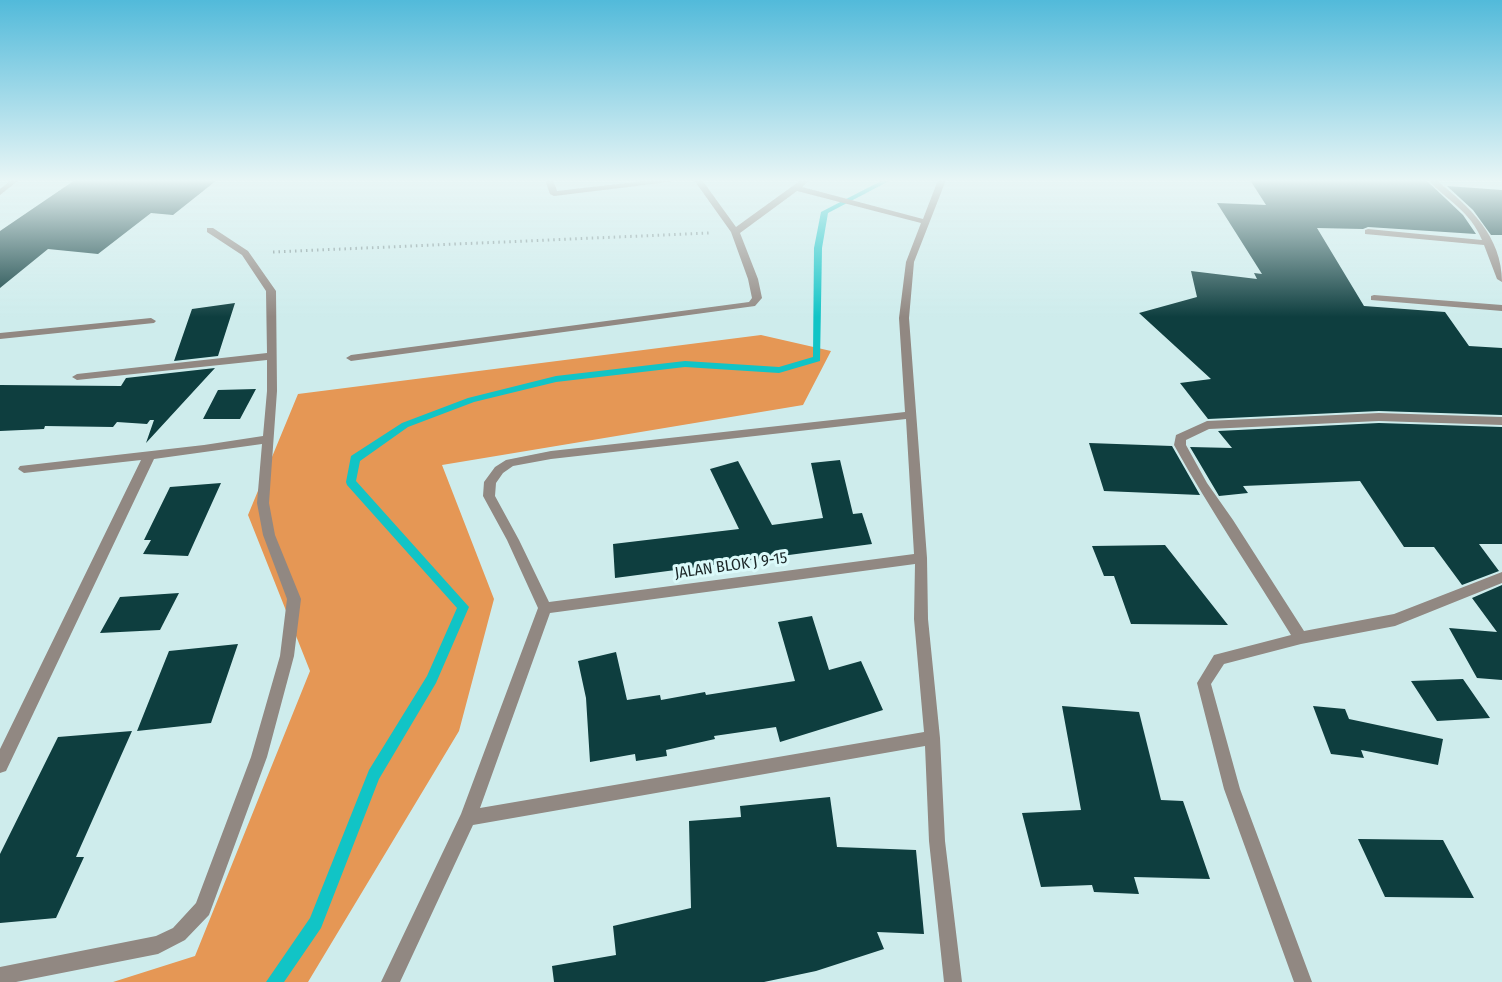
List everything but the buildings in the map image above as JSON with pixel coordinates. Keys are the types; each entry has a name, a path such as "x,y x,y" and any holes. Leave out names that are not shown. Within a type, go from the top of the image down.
{"street":[{"path":"351,358 752,304 757,298 753,279 731,226"},
{"path":"735,232 744,226"},
{"path":"924,226 910,262 904,318 921,558 921,619 932,738 938,841 953,982"},
{"path":"1480,226 1502,279"},
{"path":"0,976 158,945 179,934 203,909 259,757 287,656 294,599 269,535 262,503 272,392 271,291 245,253 210,230"},
{"path":"1368,232 1487,243"},
{"path":"1374,298 1502,308"},
{"path":"0,336 151,321"},
{"path":"77,377 272,356"},
{"path":"390,982 468,818 545,608 489,496 490,482 499,470 510,463 551,455 910,415"},
{"path":"1301,638 1229,523 1203,486 1180,445 1180,438 1207,425 1379,417 1502,421"},
{"path":"24,469 149,456 267,439"},
{"path":"0,766 149,456"},
{"name":"JALAN BLOK J 9-15","path":"545,608 921,558"},
{"path":"1303,982 1232,789 1204,683 1219,659 1301,638 1395,620 1502,577"},
{"path":"468,818 932,738"}],"path":[{"path":"245,253 735,232"}],"shaded area":[{"path":"761,335 831,351 803,405 442,465 494,599 459,731 308,982 113,982 195,956 310,671 248,515 298,394"}],"waterway":[{"path":"274,982 316,923 374,775 432,679 463,607 351,482 355,459 405,425 471,400 556,379 685,364 779,370 817,359 818,248 822,226"}]}
